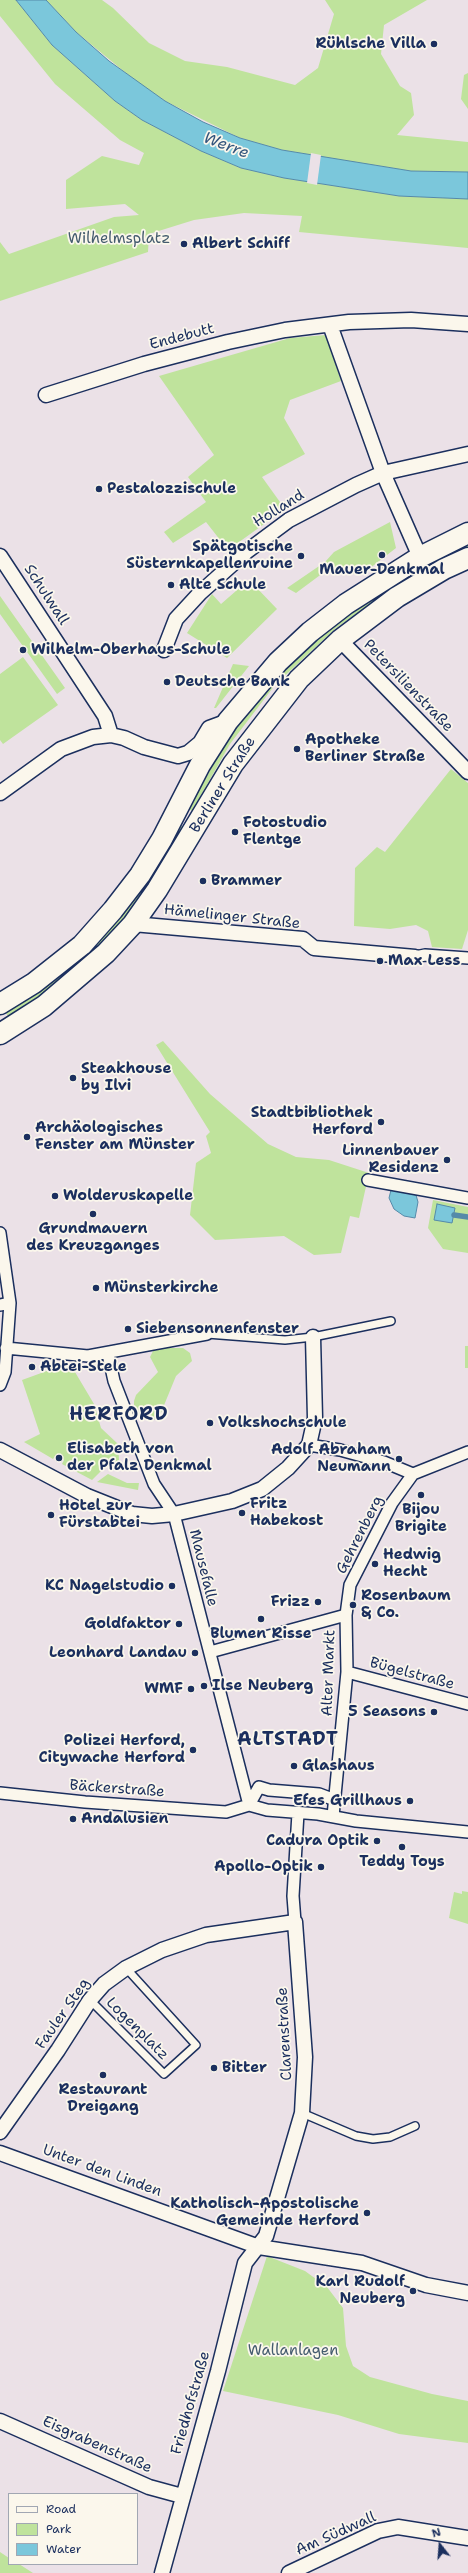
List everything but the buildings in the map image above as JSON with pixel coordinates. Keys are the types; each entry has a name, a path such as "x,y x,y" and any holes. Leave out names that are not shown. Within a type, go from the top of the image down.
{"main road":[{"name":"Berliner Straße","path":"0,1004 34,983 82,945 113,910 140,875 158,845 200,765 228,721 278,662 310,632 346,604 420,557 468,533"},
{"name":"Berliner Straße","path":"0,1034 44,1006 106,954 133,924 157,890 242,752 299,679 340,640 397,597 444,568 468,558"}],"street":[{"name":"Endebutt","path":"46,395 144,364 228,342 285,330 330,325 411,320 468,324"},
{"path":"330,325 383,473 420,557"},
{"name":"Holland","path":"164,650 176,619 200,593 246,552 289,520 356,485 383,473 468,454"},
{"name":"Schulwall","path":"0,556 105,716 111,736"},
{"name":"Petersilienstraße","path":"340,640 468,772"},
{"path":"0,793 61,749 92,737 111,736 124,738 156,751 178,756 188,753 194,748 209,728 228,721"},
{"name":"Hämelinger Straße","path":"133,924 303,939 314,948 415,957 425,955 468,958"},
{"path":"368,1180 468,1198"},
{"path":"0,1233 5,1304 6,1348 5,1372 0,1385"},
{"path":"6,1348 88,1356 108,1354 207,1334"},
{"path":"0,1450 87,1496 132,1514 152,1516 174,1514 232,1501 262,1489 288,1468 309,1445 315,1418 313,1337"},
{"name":"Mausefalle","path":"108,1354 114,1381 154,1484 174,1514 210,1652"},
{"path":"309,1445 340,1450 384,1462 413,1474 468,1452"},
{"name":"Gehrenberg","path":"346,1615 352,1580 392,1503 413,1474"},
{"name":"Alter Markt","path":"210,1652 346,1615 347,1672 333,1816"},
{"path":"210,1652 249,1805"},
{"name":"Bügelstraße","path":"347,1672 468,1704"},
{"path":"249,1805 259,1787 269,1790 319,1794 335,1800"},
{"name":"Bäckerstraße","path":"0,1793 85,1802 232,1811 249,1805"},
{"path":"249,1805 267,1810 298,1812 363,1821 468,1832"},
{"name":"Clarenstraße","path":"259,2247 266,2236 302,2113 305,2057 293,1896 298,1812"},
{"name":"Fauler Steg","path":"0,2132 58,2050 90,2000 104,1984 126,1968 162,1950 206,1935 295,1922"},
{"name":"Unter den Linden","path":"0,2153 206,2226 259,2247 362,2263 426,2285 468,2293"},
{"name":"Friedhofstraße","path":"162,2573 182,2496 218,2371 245,2263 259,2247"},
{"name":"Eisgrabenstraße","path":"0,2421 149,2487 182,2496"},
{"name":"Am Südwall","path":"289,2573 378,2531 398,2527 468,2538"}],"lane":[{"path":"207,1334 285,1340 313,1337 391,1321"},
{"name":"Logenplatz","path":"90,2000 164,2074 196,2045 126,1968"},
{"path":"302,2113 356,2136 373,2139 390,2137 415,2126"}],"green space":[{"name":"Wilhelmsplatz","path":"0,0 16,0 52,45 115,101 142,120 201,151 241,168 284,178 399,196 468,199 468,248 299,232 302,216 244,213 194,220 149,234 148,252 0,301 0,242 9,254 114,217 139,215 125,204 66,209 66,180 102,156 139,165 144,153 120,140 55,84 0,16"},
{"path":"46,0 102,0 113,8 149,43 185,61 227,67 295,85 318,68 334,14 325,0 427,0 384,25 381,54 400,86 411,93 414,115 397,135 468,142 468,172 411,171 282,150 240,138 165,101 138,83 76,32"},
{"path":"468,73 468,109 461,99 464,75"},
{"path":"326,335 341,381 290,400 284,418 305,454 262,477 285,509 228,550 206,522 173,543 164,532 206,502 188,477 214,455 159,376 290,338"},
{"path":"390,522 396,548 365,572 351,574 327,570 296,593 287,588 325,562 334,552"},
{"path":"468,543 468,548 397,585 395,581"},
{"path":"244,584 255,586 277,609 227,658 187,633 212,594 221,604"},
{"path":"384,588 387,592 336,628 275,685 230,744 192,811 189,809 226,741 272,682 334,624"},
{"path":"0,596 65,688 57,694 0,614"},
{"path":"23,657 58,705 3,744 0,740 0,674"},
{"path":"233,664 249,666 216,708 214,708"},
{"path":"451,769 468,783 468,930 462,949 432,947 428,931 416,925 390,929 354,926 355,868 377,847 385,852"},
{"path":"180,825 186,829 176,846 111,935 57,985 10,1020 5,1011 105,933 125,912 144,886"},
{"path":"163,1041 210,1094 268,1144 296,1157 329,1160 369,1173 359,1218 350,1216 341,1253 314,1255 284,1236 215,1240 190,1215 196,1163 211,1153 206,1136 210,1132 156,1045"},
{"path":"433,1200 468,1207 468,1253 443,1249 428,1228"},
{"path":"465,1346 468,1346 468,1368 465,1368"},
{"path":"164,1348 183,1348 190,1353 192,1361 176,1376 160,1415 154,1420 142,1420 134,1408 134,1401 136,1395 158,1372 150,1357 153,1351"},
{"path":"72,1367 94,1404 101,1428 118,1444 119,1460 106,1466 92,1480 62,1464 64,1460 61,1455 56,1455 53,1459 24,1442 40,1434 22,1380 55,1368"},
{"path":"108,1474 127,1483 139,1483 138,1490 97,1482"},
{"path":"462,1891 468,1892 468,1924 449,1918 454,1892 462,1894"},
{"name":"Wallanlagen","path":"267,2256 305,2271 327,2287 343,2308 346,2346 353,2366 370,2377 432,2394 468,2401 468,2443 399,2434 338,2415 223,2391"},
{"path":"0,2552 8,2557 8,2565 21,2565 33,2573 0,2573"}],"water":[{"name":"Werre","path":"16,0 46,0 76,32 109,61 165,101 203,122 240,138 282,150 411,171 468,172 468,199 399,196 284,178 241,168 201,151 142,120 115,101 52,45"},
{"path":"391,1190 416,1195 418,1202 415,1218 404,1216 394,1209 389,1198"},
{"path":"437,1204 455,1208 452,1223 434,1220"}],"pier":[{"path":"311,153 321,155 317,185 307,183"}],"waterway":[{"path":"454,1215 468,1217"}],"place":[{"name":"Rühlsche Villa","path":"434,44"},
{"name":"Albert Schiff","path":"184,244"},
{"name":"Pestalozzischule","path":"99,489"},
{"name":"Mauer-Denkmal","path":"382,555"},
{"name":"Spätgotische Süsternkapellenruine","path":"301,556"},
{"name":"Alte Schule","path":"171,585"},
{"name":"Wilhelm-Oberhaus-Schule","path":"23,650"},
{"name":"Deutsche Bank","path":"167,682"},
{"name":"Apotheke Berliner Straße","path":"297,749"},
{"name":"Fotostudio Flentge","path":"235,832"},
{"name":"Brammer","path":"203,881"},
{"name":"Max Less","path":"380,961"},
{"name":"Steakhouse by Ilvi","path":"73,1078"},
{"name":"Stadtbibliothek Herford","path":"381,1122"},
{"name":"Archäologisches Fenster am Münster","path":"27,1137"},
{"name":"Linnenbauer Residenz","path":"447,1160"},
{"name":"Wolderuskapelle","path":"55,1196"},
{"name":"Grundmauern des Kreuzganges","path":"93,1214"},
{"name":"Münsterkirche","path":"96,1288"},
{"name":"Siebensonnenfenster","path":"128,1329"},
{"name":"Abtei-Stele","path":"32,1367"},
{"name":"Volkshochschule","path":"210,1423"},
{"name":"Elisabeth von der Pfalz Denkmal","path":"59,1458"},
{"name":"Adolf Abraham Neumann","path":"399,1459"},
{"name":"Bijou Brigite","path":"421,1495"},
{"name":"Fritz Habekost","path":"242,1513"},
{"name":"Hotel zur Fürstabtei","path":"51,1515"},
{"name":"Hedwig Hecht","path":"375,1564"},
{"name":"KC Nagelstudio","path":"172,1586"},
{"name":"Frizz","path":"318,1602"},
{"name":"Rosenbaum & Co.","path":"353,1605"},
{"name":"Blumen Risse","path":"261,1619"},
{"name":"Goldfaktor","path":"179,1624"},
{"name":"Leonhard Landau","path":"195,1653"},
{"name":"Ilse Neuberg","path":"204,1686"},
{"name":"WMF","path":"191,1689"},
{"name":"5 Seasons","path":"434,1712"},
{"name":"Polizei Herford, Citywache Herford","path":"193,1750"},
{"name":"Glashaus","path":"294,1766"},
{"name":"Efes Grillhaus","path":"410,1801"},
{"name":"Andalusien","path":"73,1819"},
{"name":"Cadura Optik","path":"377,1841"},
{"name":"Teddy Toys","path":"402,1847"},
{"name":"Apollo-Optik","path":"321,1867"},
{"name":"Bitter","path":"214,2068"},
{"name":"Restaurant Dreigang","path":"103,2075"},
{"name":"Katholisch-Apostolische Gemeinde Herford","path":"367,2213"},
{"name":"Karl Rudolf Neuberg","path":"413,2291"}],"district":[{"name":"HERFORD","path":"119,1415"},
{"name":"ALTSTADT","path":"288,1740"}]}
